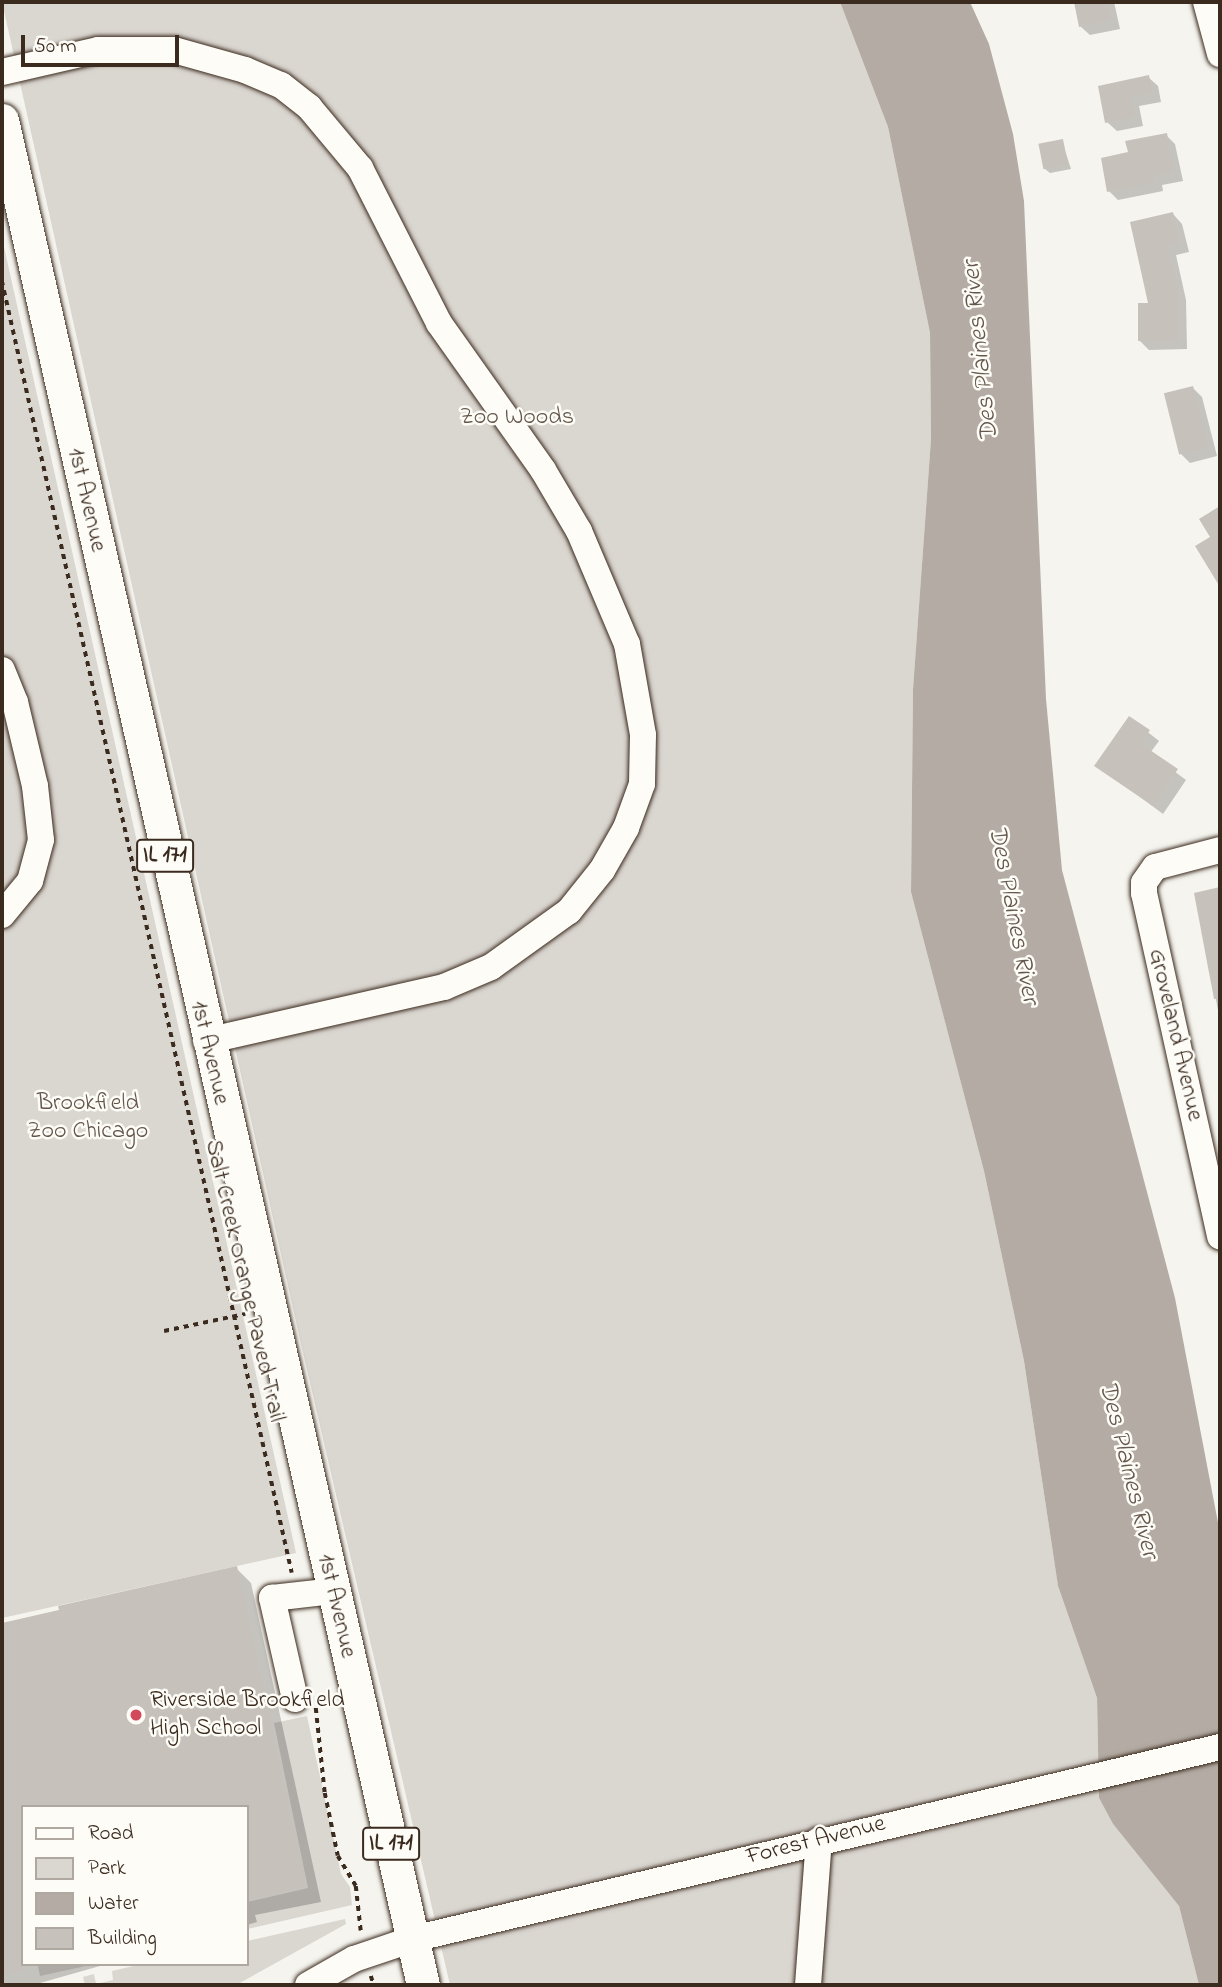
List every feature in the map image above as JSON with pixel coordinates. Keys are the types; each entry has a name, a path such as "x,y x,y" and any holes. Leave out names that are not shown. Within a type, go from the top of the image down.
{"main road":[{"name":"1st Avenue","path":"2,120 206,1041 423,1985"}],"street":[{"path":"1206,2 1220,54"},
{"path":"2,72 98,50 174,50 207,57 281,85 309,107 360,168 439,323 543,470 579,531 627,644 643,735 642,784 620,838 569,911 491,967 444,988 206,1041"},
{"path":"2,670 15,702 35,786 41,840 30,881 2,915"},
{"name":"Groveland Avenue","path":"1220,850 1163,863 1148,874 1145,903 1220,1237"},
{"path":"304,1699 272,1598 333,1591"},
{"name":"Forest Avenue","path":"308,1985 354,1959 413,1939 1085,1776 1220,1748"},
{"path":"808,1985 819,1840"}],"path":[{"name":"Salt Creek Orange Paved Trail","path":"2,281 297,1595"},
{"path":"164,1331 268,1309"},
{"path":"304,1699 338,1856 356,1886 358,1919"}],"green space":[{"name":"Zoo Woods","path":"2,2 840,2 888,127 930,333 931,439 913,689 911,892 984,1171 1024,1361 1058,1586 1097,1698 1099,1798 1113,1824 1179,1906 1199,1985 450,1985 301,1344"},
{"name":"Brookfield Zoo Chicago","path":"2,238 296,1553 2,1618"},
{"path":"307,1716 341,1874 350,1887 352,1905 248,1929 248,1902 308,1888 274,1723"},
{"path":"345,1919 346,1924 236,1985 85,1985 83,1977 94,1974 96,1984 113,1980 112,1971 133,1966 248,1966 248,1941"},
{"path":"38,1966 86,1966 40,1976"}],"water":[{"name":"Des Plaines River","path":"840,2 970,2 989,44 1013,134 1024,201 1046,699 1062,870 1175,1298 1220,1533 1220,1985 1199,1985 1179,1906 1113,1824 1099,1798 1097,1698 1058,1586 1024,1361 984,1171 911,892 913,689 931,439 930,333 888,127"}],"building":[{"path":"1074,2 1107,2 1111,20 1079,27"},
{"path":"1149,75 1152,92 1131,97 1135,117 1105,123 1098,86"},
{"path":"1167,133 1174,172 1154,176 1155,182 1107,192 1101,158 1128,152 1125,141"},
{"path":"1063,139 1068,165 1043,169 1038,144"},
{"path":"1173,212 1180,243 1168,246 1178,289 1178,341 1138,341 1138,303 1148,303 1130,222"},
{"path":"1193,386 1208,447 1179,454 1164,393"},
{"path":"1220,506 1220,587 1195,546 1210,537 1199,519"},
{"path":"1129,716 1150,730 1141,744 1178,769 1153,806 1094,766"},
{"path":"1220,887 1220,999 1214,999 1194,893"},
{"name":"Riverside Brookfield High School","path":"237,1566 307,1887 248,1900 248,1805 21,1805 23,1970 2,1976 2,1623 59,1610 58,1606"}],"place":[{"name":"Riverside Brookfield High School","path":"136,1715"}]}
